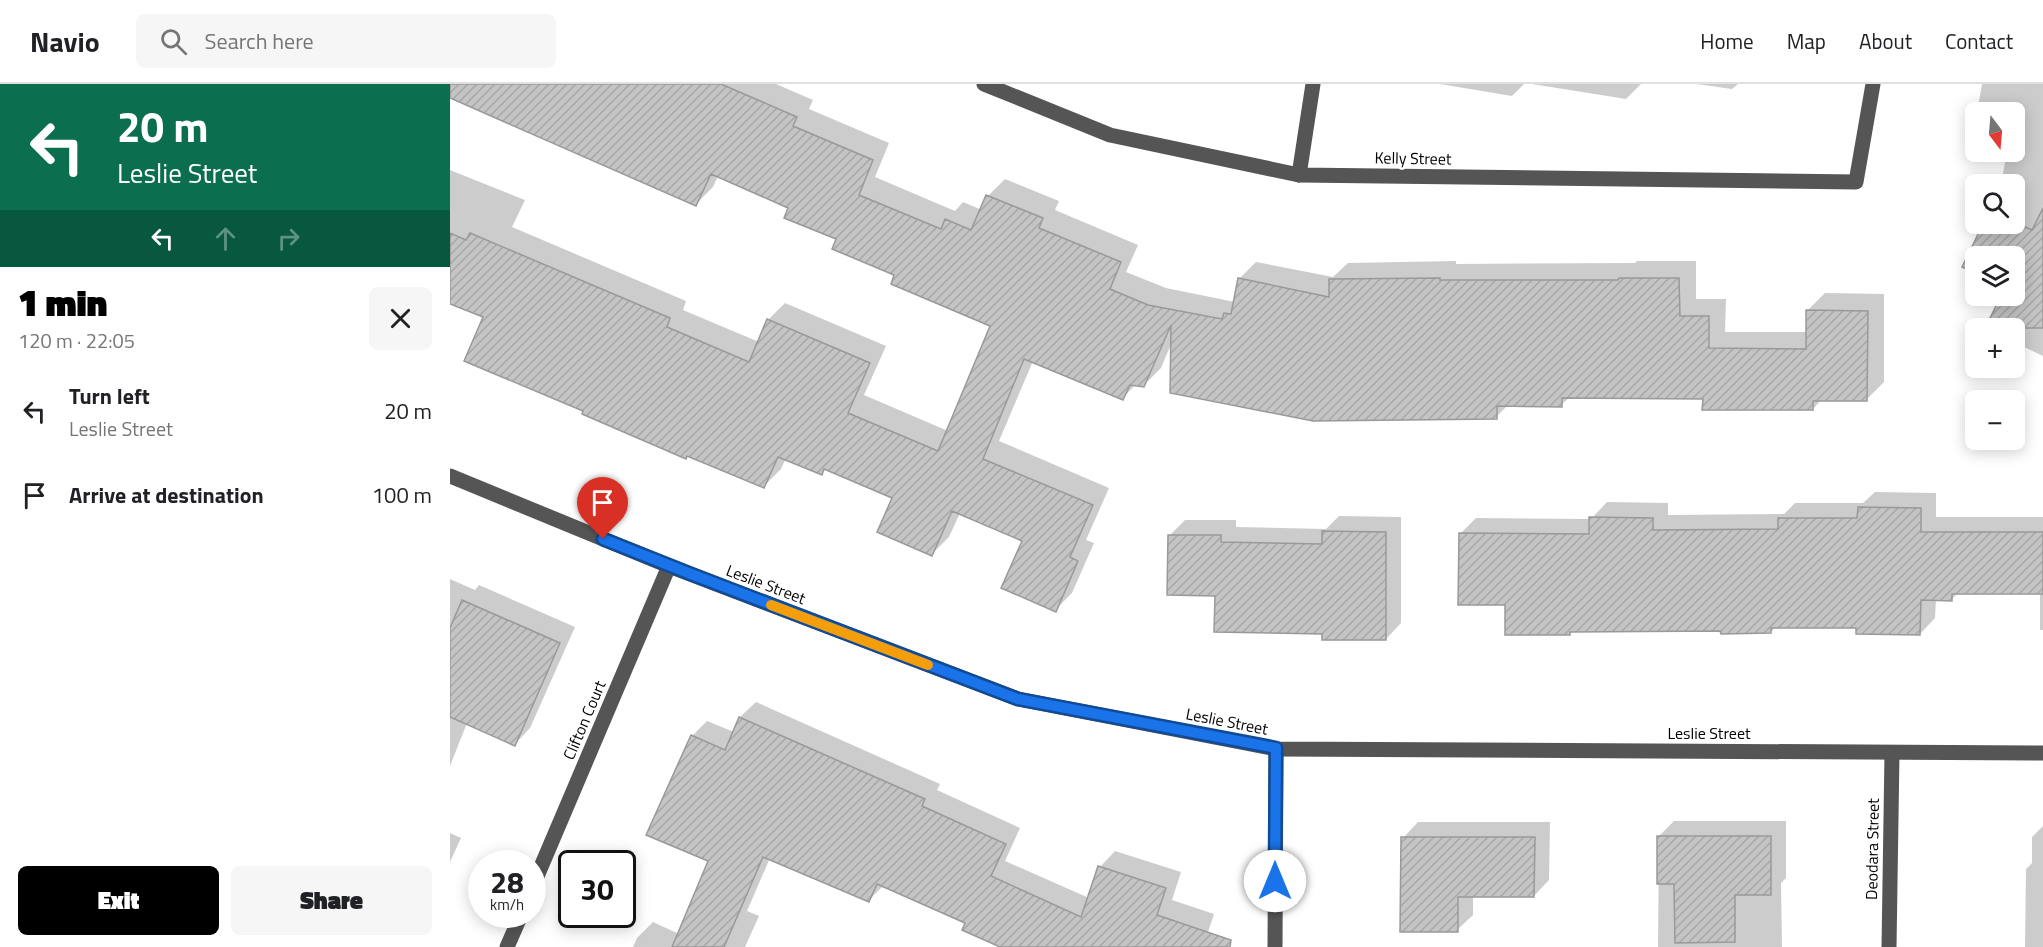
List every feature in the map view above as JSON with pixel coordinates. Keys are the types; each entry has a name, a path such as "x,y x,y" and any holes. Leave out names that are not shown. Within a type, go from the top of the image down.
{"street":[{"name":"Kelly Street","path":"984,84 1110,135 1299,175 1856,182 1873,84"},
{"path":"1299,175 1313,84"},
{"name":"Leslie Street","path":"450,476 669,566 1018,699 1276,748 2043,753"},
{"name":"Clifton Court","path":"546,855 669,566"},
{"path":"1275,947 1276,748"},
{"name":"Deodara Street","path":"1888,947 1892,753"},
{"path":"507,947 515,928"}],"building":[{"path":"450,84 721,84 797,117 793,126 873,160 859,195 941,229 945,219 971,230 986,195 1043,218 1039,228 1121,262 1110,289 1148,305 1222,319 1224,313 1231,314 1238,278 1329,297 1329,279 1618,280 1619,278 1679,278 1680,316 1709,316 1709,348 1806,349 1806,310 1868,311 1867,401 1813,401 1813,410 1702,410 1703,399 1562,398 1562,407 1497,406 1497,419 1313,421 1170,393 1171,325 1144,387 1130,385 1123,400 1024,359 983,459 1093,505 1070,557 1078,561 1056,612 1001,588 1022,541 952,511 932,556 877,532 892,498 824,469 822,475 778,457 764,488 687,456 686,459 582,414 583,411 464,361 483,317 450,304 450,233 466,240 470,233 670,318 667,327 749,362 767,319 870,363 848,413 938,451 990,326 891,284 894,275 832,249 836,239 784,218 788,208 711,174 696,206 450,98"},
{"path":"2043,208 2043,328 2025,328 2025,318 1990,318 1996,306 2025,306 2025,246 1972,246 1978,234 2025,234 2025,227 2032,230"},
{"path":"1858,507 1921,508 1921,532 2043,532 2043,594 1952,594 1952,601 1921,600 1920,635 1856,634 1856,628 1771,628 1771,633 1570,632 1570,635 1505,635 1505,605 1458,605 1459,533 1589,534 1589,517 1653,518 1653,530 1778,529 1778,518 1857,518"},
{"path":"1322,531 1386,532 1386,640 1322,640 1322,634 1214,632 1215,596 1167,595 1168,535 1221,535 1221,542 1322,544"},
{"path":"462,600 560,643 515,746 450,717 450,628"},
{"path":"739,717 925,799 922,806 1006,844 991,876 1081,917 1098,866 1166,888 1157,915 1231,940 1230,947 1000,947 962,930 965,923 877,884 869,902 763,857 724,947 672,947 708,861 646,835 691,735 725,750"},
{"path":"1657,836 1771,836 1771,895 1735,895 1735,942 1675,943 1674,884 1657,884"},
{"path":"1401,837 1535,837 1534,897 1458,897 1458,932 1400,932"}],"slow traffic":[{"path":"771,605 928,665"}],"route":[{"path":"603,539 1018,699 1276,748 1275,881"}]}
